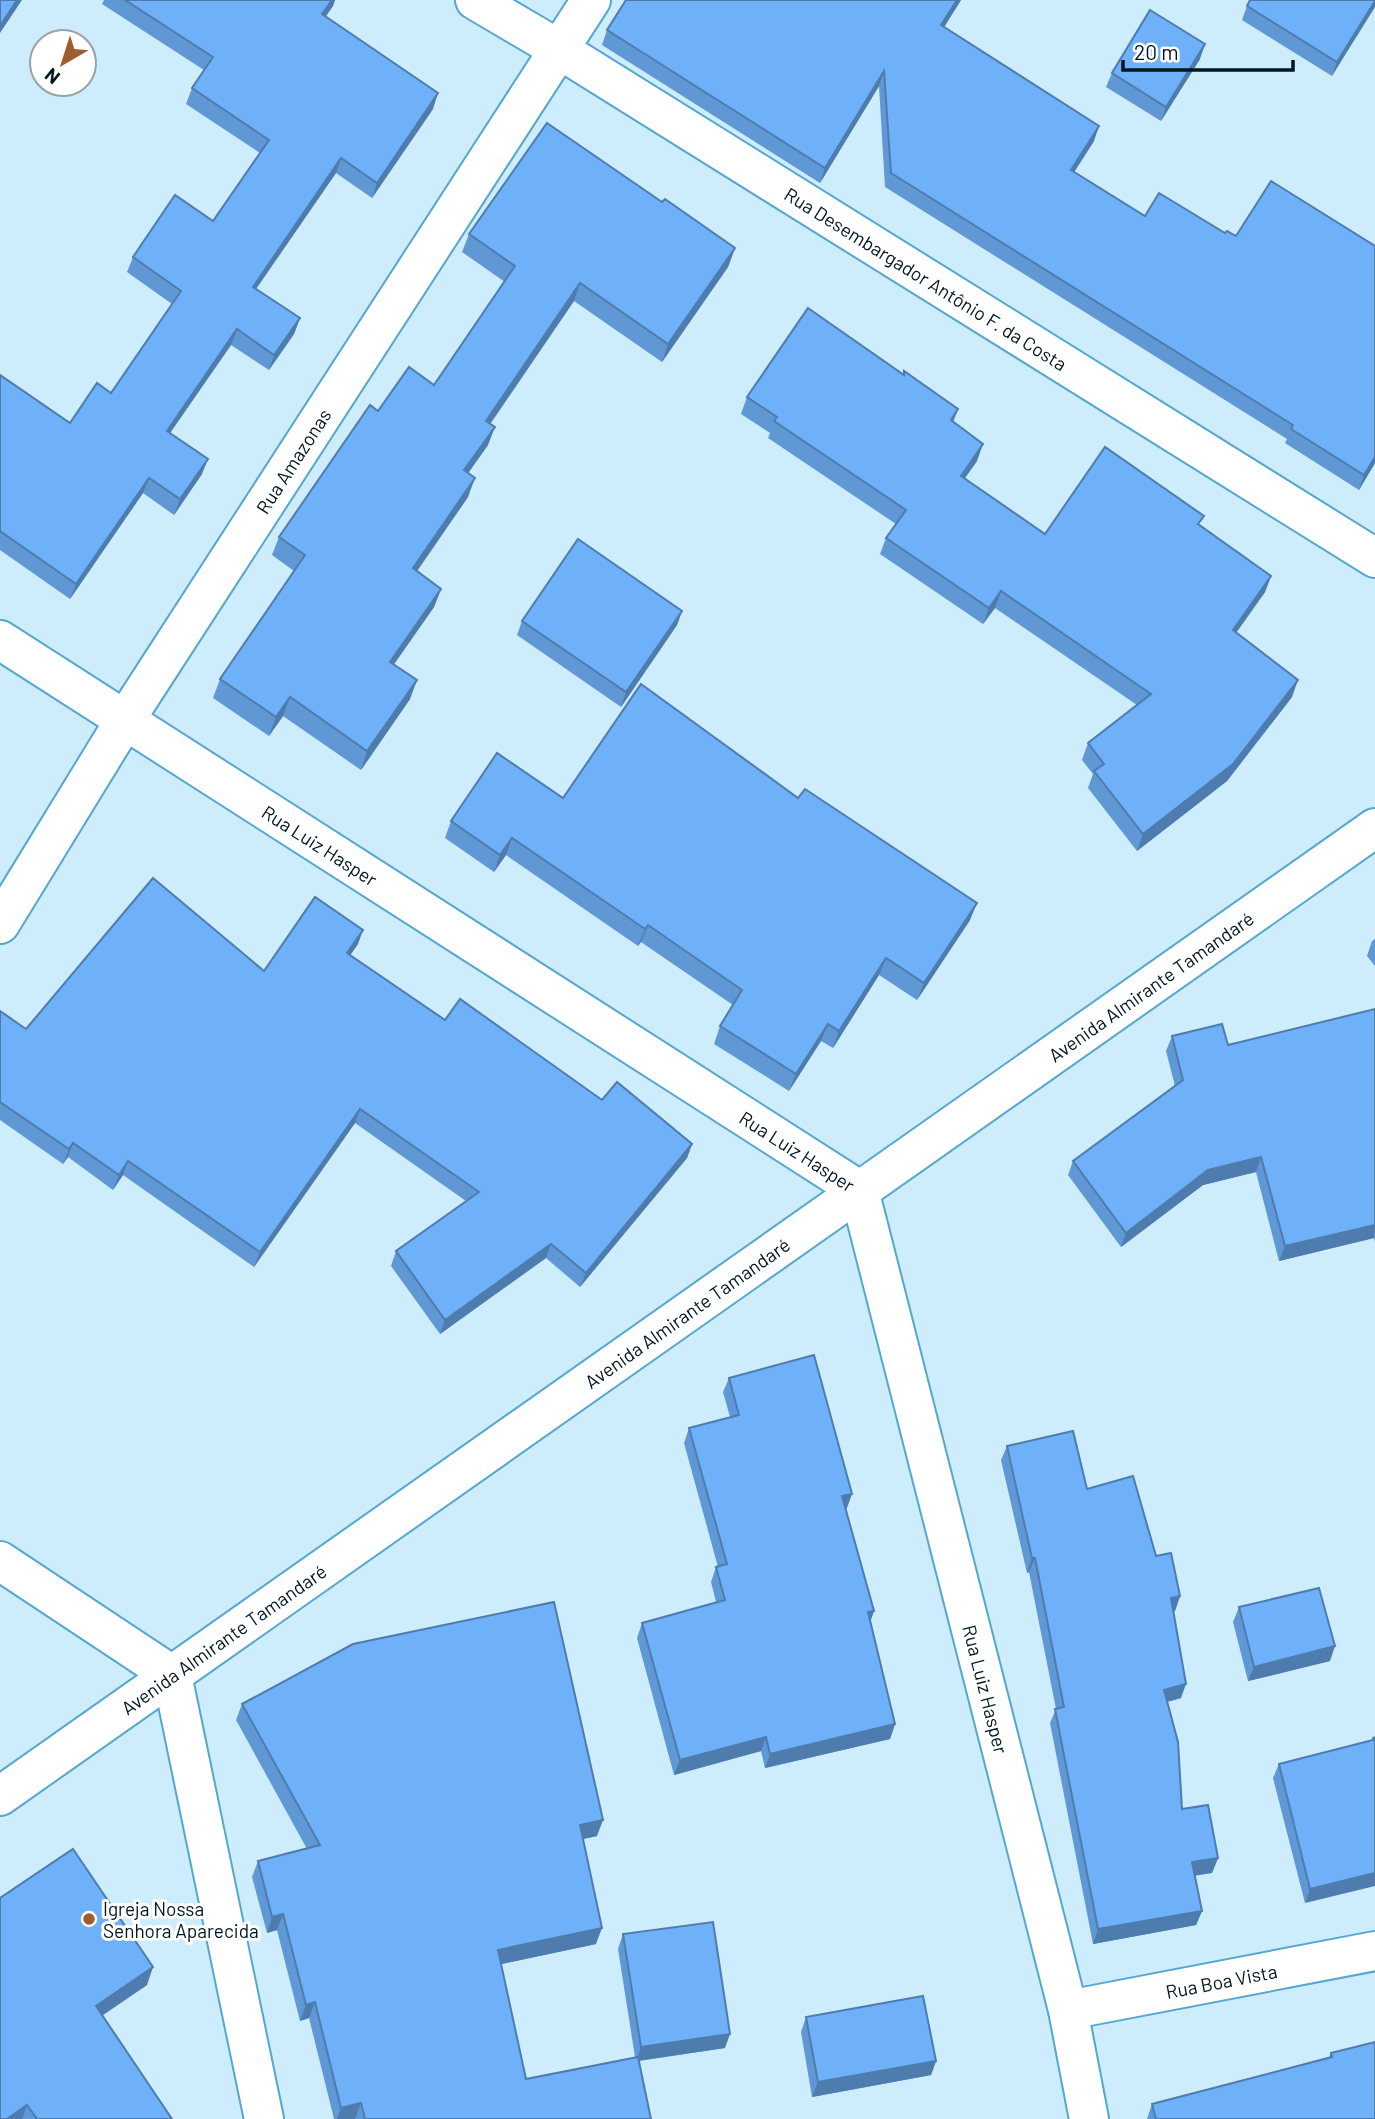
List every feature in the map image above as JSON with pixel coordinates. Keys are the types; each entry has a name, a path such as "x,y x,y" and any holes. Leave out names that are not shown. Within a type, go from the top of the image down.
{"street":[{"name":"Rua Desembargador Antônio F. da Costa","path":"475,0 560,50 1375,558"},
{"name":"Rua Amazonas","path":"0,924 125,720 591,0"},
{"name":"Rua Luiz Hasper","path":"0,640 859,1190 1068,2010 1089,2119"},
{"name":"Avenida Almirante Tamandaré","path":"0,1796 1375,828"},
{"path":"0,1561 172,1675 264,2119"},
{"name":"Rua Boa Vista","path":"1068,2010 1375,1951"}],"building":[{"path":"0,0 17,0 0,26"},
{"path":"125,0 332,0 322,14 438,93 377,183 341,158 253,287 300,318 274,355 237,329 167,431 208,459 180,499 149,478 76,584 0,531 0,375 70,423 97,383 111,393 181,291 133,257 175,195 213,221 269,140 192,88 213,57"},
{"path":"626,0 957,0 941,25 1099,126 1071,170 1145,216 1159,193 1225,233 1227,231 1236,236 1271,181 1375,246 1375,457 1364,475 1291,429 1293,425 891,173 884,71 825,168 607,30"},
{"path":"1250,0 1375,1 1337,62 1247,6"},
{"path":"1150,10 1205,44 1166,107 1112,73"},
{"path":"547,123 662,202 665,199 735,248 668,344 580,283 486,421 495,427 464,470 475,478 413,568 441,589 390,662 417,680 367,751 290,697 276,717 220,679 305,555 279,537 370,405 378,411 409,367 434,385 515,266 469,234"},
{"path":"808,308 958,409 951,420 983,444 961,476 1045,534 1105,447 1204,516 1198,524 1271,576 1233,630 1298,680 1233,764 1143,834 1094,771 1104,764 1088,743 1151,694 1001,591 989,608 886,538 906,510 774,421 777,417 747,397"},
{"path":"578,539 682,611 626,692 522,621"},
{"path":"641,684 798,798 805,789 977,903 924,983 886,958 839,1031 828,1024 796,1074 720,1026 742,990 648,925 645,929 512,838 500,855 451,821 497,753 563,798"},
{"path":"153,878 264,971 315,897 363,930 347,953 445,1020 460,999 602,1100 617,1082 692,1144 586,1273 551,1244 445,1320 396,1251 479,1192 360,1109 260,1252 128,1161 119,1175 73,1143 69,1149 0,1102 0,1011 26,1029"},
{"path":"1375,1009 1375,1225 1285,1246 1261,1157 1208,1170 1126,1233 1073,1161 1183,1080 1172,1036 1222,1024 1228,1045"},
{"path":"814,1355 852,1494 842,1496 874,1611 868,1612 895,1724 770,1754 766,1737 680,1760 642,1623 725,1600 716,1567 727,1564 689,1428 739,1415 729,1378"},
{"path":"1073,1431 1087,1489 1133,1476 1156,1556 1171,1553 1180,1596 1171,1598 1186,1684 1164,1690 1178,1742 1182,1809 1208,1805 1218,1858 1192,1862 1202,1911 1098,1929 1055,1709 1064,1707 1035,1558 1032,1558 1007,1446"},
{"path":"1319,1588 1335,1646 1254,1667 1239,1607"},
{"path":"554,1602 603,1820 580,1825 602,1928 498,1950 526,2079 638,2057 651,2119 365,2119 361,2103 341,2108 315,2002 306,2005 283,1914 272,1917 258,1861 320,1845 242,1704 353,1644"},
{"path":"1375,1737 1375,1873 1310,1889 1279,1764 1373,1740"},
{"path":"73,1849 153,1967 96,2006 172,2119 37,2119 27,2105 7,2119 0,2119 0,1898"},
{"path":"713,1922 730,2034 641,2047 623,1934"},
{"path":"923,1996 936,2061 818,2082 806,2017"},
{"path":"1375,2042 1375,2119 1156,2119 1152,2104 1332,2057 1331,2053"}],"place":[{"name":"Igreja Nossa Senhora Aparecida","path":"89,1919"}]}
